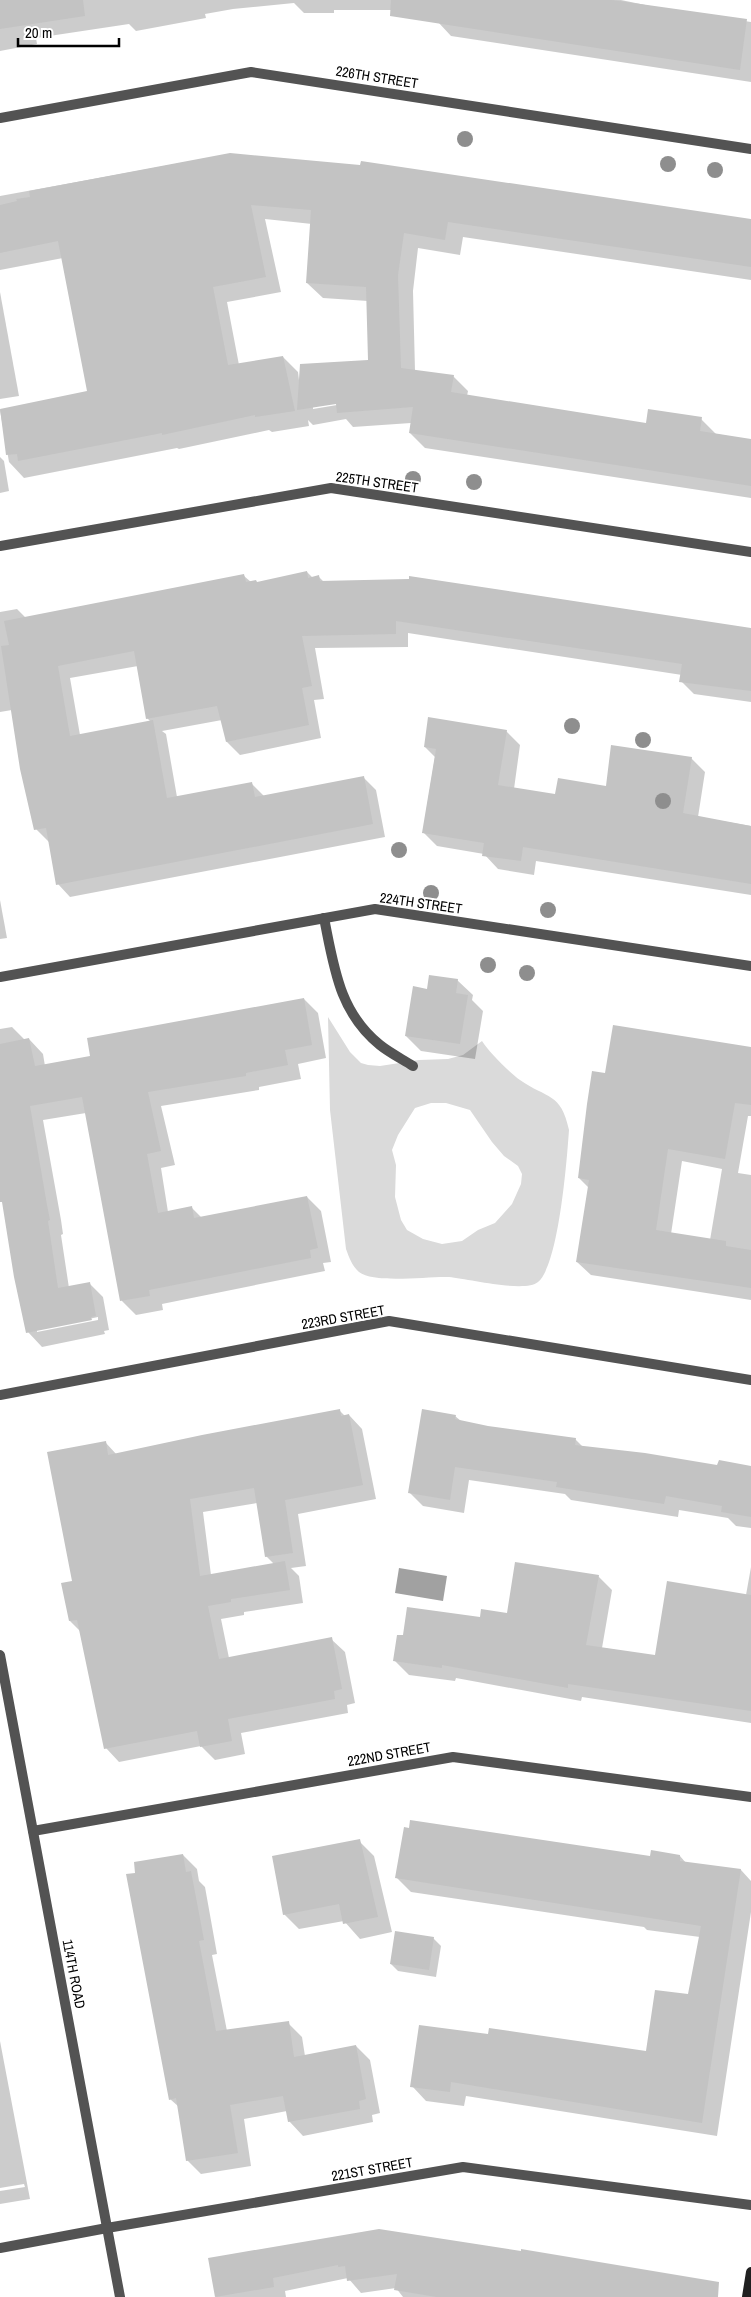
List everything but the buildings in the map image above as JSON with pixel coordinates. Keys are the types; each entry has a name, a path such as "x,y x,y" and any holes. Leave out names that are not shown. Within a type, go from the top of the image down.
{"main road":[{"path":"747,2297 751,2272"}],"street":[{"name":"226TH STREET","path":"0,118 251,72 751,149"},
{"name":"225TH STREET","path":"0,546 331,488 751,552"},
{"name":"224TH STREET","path":"0,977 375,909 751,966"},
{"path":"324,918 346,1004 356,1021 381,1047 412,1066"},
{"name":"223RD STREET","path":"0,1395 388,1322 751,1380"},
{"name":"114TH ROAD","path":"0,1655 120,2297"},
{"name":"222ND STREET","path":"33,1831 452,1757 751,1797"},
{"name":"221ST STREET","path":"0,2248 463,2167 751,2205"}],"shaded area":[{"path":"328,1017 350,1052 361,1063 380,1066 419,1060 448,1059 463,1055 482,1041 494,1056 516,1077 557,1102 566,1118 569,1130 564,1186 557,1234 545,1272 538,1282 531,1285 509,1286 449,1277 377,1278 366,1276 359,1272 346,1249 330,1110","holes":["431,1103 446,1103 470,1110 492,1142 504,1156 518,1166 522,1174 521,1184 512,1204 495,1223 478,1230 462,1241 442,1244 423,1239 407,1230 401,1220 395,1197 396,1165 392,1150 398,1135 415,1108"]},
{"path":"399,1568 447,1576 443,1601 395,1593"}]}
